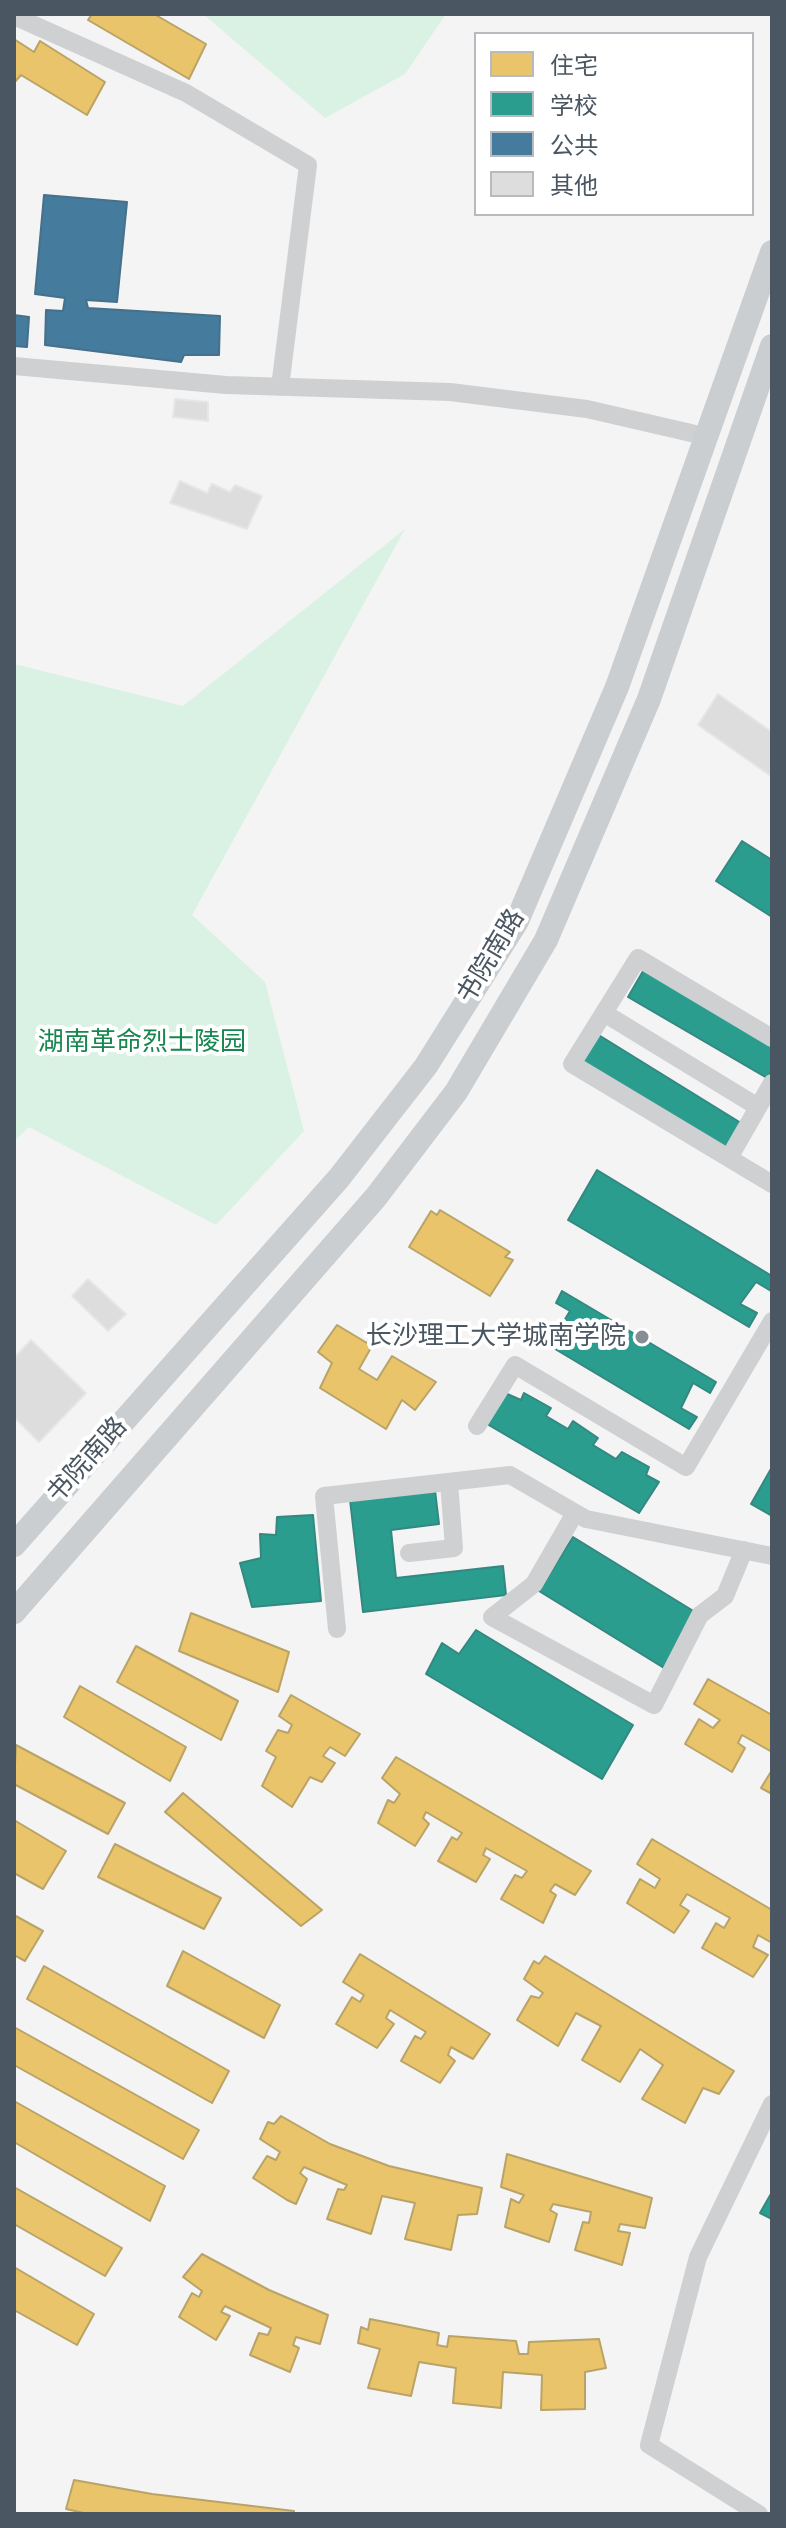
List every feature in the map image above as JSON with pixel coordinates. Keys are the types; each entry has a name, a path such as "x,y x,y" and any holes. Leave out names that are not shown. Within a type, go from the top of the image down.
{"main road":[{"name":"书院南路","path":"14,1545 339,1178 426,1066 508,934 617,687 772,252"},
{"name":"书院南路","path":"14,1612 376,1197 456,1092 546,940 643,713 772,346"}],"street":[{"path":"14,16 186,93 308,165 280,387"},
{"path":"14,366 280,387 450,392 587,409 704,436"},
{"path":"772,1038 638,958 572,1064 772,1184"},
{"path":"604,1013 758,1107"},
{"path":"729,1158 772,1083"},
{"path":"477,1426 515,1365 686,1467 772,1321"},
{"path":"337,1629 324,1496 510,1475 586,1519 772,1556"},
{"path":"409,1553 454,1548 449,1482"},
{"path":"575,1513 534,1584 492,1617 654,1705 700,1615 725,1596 744,1550"},
{"path":"759,2514 649,2445 698,2257 772,2104"}],"green space":[{"path":"203,14 446,14 405,74 325,118"},
{"name":"湖南革命烈士陵园","path":"405,529 192,915 265,982 304,1131 216,1225 29,1127 14,1141 14,664 183,706"}],"building: 住宅":[{"path":"92,14 154,14 206,44 189,79 88,20"},
{"path":"14,39 34,52 40,41 105,82 87,115 21,75 14,83"},
{"path":"440,1210 510,1252 505,1257 513,1260 490,1296 409,1247 431,1211 437,1215"},
{"path":"337,1325 372,1346 359,1369 377,1380 392,1356 436,1382 415,1410 402,1400 386,1429 320,1388 332,1363 318,1352"},
{"path":"191,1613 289,1652 278,1692 179,1651"},
{"path":"136,1646 238,1701 221,1740 117,1682"},
{"path":"708,1679 772,1715 772,1752 742,1735 738,1743 745,1748 732,1772 685,1744 699,1719 713,1728 720,1720 694,1704"},
{"path":"80,1686 186,1747 170,1781 64,1717"},
{"path":"291,1695 360,1734 345,1756 330,1747 323,1756 335,1763 322,1782 310,1777 292,1807 262,1786 276,1757 266,1751 278,1730 288,1733 292,1725 279,1716"},
{"path":"16,1745 125,1803 108,1834 14,1784"},
{"path":"396,1757 591,1871 575,1895 555,1884 550,1891 556,1895 543,1923 501,1899 515,1875 522,1878 527,1871 486,1848 483,1855 490,1859 476,1882 438,1861 452,1837 457,1840 462,1833 426,1812 423,1818 429,1824 415,1846 378,1823 388,1800 394,1803 400,1794 382,1778"},
{"path":"772,1770 772,1794 761,1788"},
{"path":"183,1793 322,1910 301,1926 165,1812"},
{"path":"14,1820 66,1851 43,1889 14,1873"},
{"path":"652,1839 772,1910 772,1943 758,1935 753,1947 768,1955 753,1977 702,1948 716,1923 724,1928 730,1918 687,1894 680,1905 689,1911 674,1933 627,1903 640,1879 655,1888 660,1879 637,1864"},
{"path":"115,1844 221,1898 204,1929 98,1877"},
{"path":"14,1915 43,1931 25,1961 14,1955"},
{"path":"183,1951 280,2005 264,2038 167,1986"},
{"path":"360,1954 490,2034 473,2059 451,2047 448,2055 455,2061 440,2083 401,2061 415,2036 421,2039 426,2032 390,2010 386,2018 394,2024 377,2048 336,2024 352,1997 360,2002 364,1995 343,1982"},
{"path":"545,1956 734,2071 719,2094 703,2088 685,2123 642,2099 663,2065 640,2049 620,2082 582,2060 601,2026 576,2013 558,2046 517,2020 531,1996 539,1998 543,1993 524,1979 534,1961 539,1964"},
{"path":"44,1966 229,2071 212,2103 27,1999"},
{"path":"14,2027 199,2130 183,2159 14,2065"},
{"path":"14,2101 165,2186 150,2221 14,2142"},
{"path":"281,2116 330,2144 389,2166 482,2188 477,2214 458,2215 451,2250 405,2239 415,2203 382,2196 371,2234 327,2219 338,2189 344,2190 347,2185 304,2167 300,2173 307,2179 296,2204 287,2200 253,2178 267,2156 276,2160 280,2152 260,2139 268,2122 274,2124"},
{"path":"507,2154 652,2198 645,2228 620,2224 618,2231 630,2233 622,2265 575,2250 583,2222 589,2223 591,2212 553,2204 550,2210 557,2214 549,2242 505,2227 511,2199 519,2203 524,2195 501,2187"},
{"path":"14,2187 122,2248 105,2276 14,2224"},
{"path":"202,2254 269,2290 328,2315 320,2344 296,2337 293,2345 299,2348 290,2372 250,2355 259,2333 268,2335 271,2328 225,2306 221,2312 230,2316 216,2340 179,2317 192,2293 199,2297 202,2291 183,2277"},
{"path":"14,2267 94,2314 77,2345 14,2310"},
{"path":"370,2319 439,2333 437,2345 447,2347 449,2336 516,2341 519,2354 528,2354 529,2342 599,2339 606,2368 585,2372 585,2409 541,2410 542,2375 503,2372 501,2408 453,2403 456,2368 419,2362 411,2396 368,2388 380,2349 358,2343 361,2327 368,2330"},
{"path":"74,2480 152,2494 294,2511 294,2514 88,2514 66,2509"}],"building: 学校":[{"path":"742,841 772,860 772,917 716,881"},
{"path":"646,966 772,1041 772,1069 767,1078 628,997"},
{"path":"597,1034 741,1123 726,1151 580,1063"},
{"path":"597,1170 772,1276 771,1291 756,1282 740,1304 757,1313 749,1327 568,1220"},
{"path":"562,1291 716,1382 710,1393 693,1383 681,1408 697,1417 689,1429 535,1337 542,1326 556,1334 570,1311 556,1303"},
{"path":"505,1393 521,1400 524,1393 551,1408 546,1416 568,1429 573,1421 598,1438 593,1445 616,1459 622,1452 649,1467 646,1475 659,1482 639,1513 487,1424"},
{"path":"772,1467 772,1516 751,1504"},
{"path":"435,1490 439,1524 391,1530 396,1578 503,1566 506,1595 363,1612 350,1500"},
{"path":"313,1515 321,1601 252,1607 240,1563 261,1558 260,1534 276,1535 277,1517"},
{"path":"573,1537 695,1612 664,1668 539,1591"},
{"path":"476,1630 633,1725 602,1779 426,1674 442,1643 459,1654"},
{"path":"772,2192 772,2219 760,2213"}],"building: 公共":[{"path":"44,195 127,202 117,302 86,300 88,308 220,316 219,355 184,355 181,362 45,345 46,310 63,311 65,298 35,294"},
{"path":"14,315 29,317 27,347 14,346"}],"building: 其他":[{"path":"175,399 208,402 208,421 173,417"},
{"path":"180,481 207,493 212,484 230,492 235,485 262,496 247,529 170,503"},
{"path":"718,694 772,732 772,777 698,725"},
{"path":"88,1279 126,1314 108,1331 72,1296"},
{"path":"31,1340 86,1393 39,1442 14,1417 14,1358"}],"place":[{"name":"长沙理工大学城南学院","path":"642,1337"}]}
